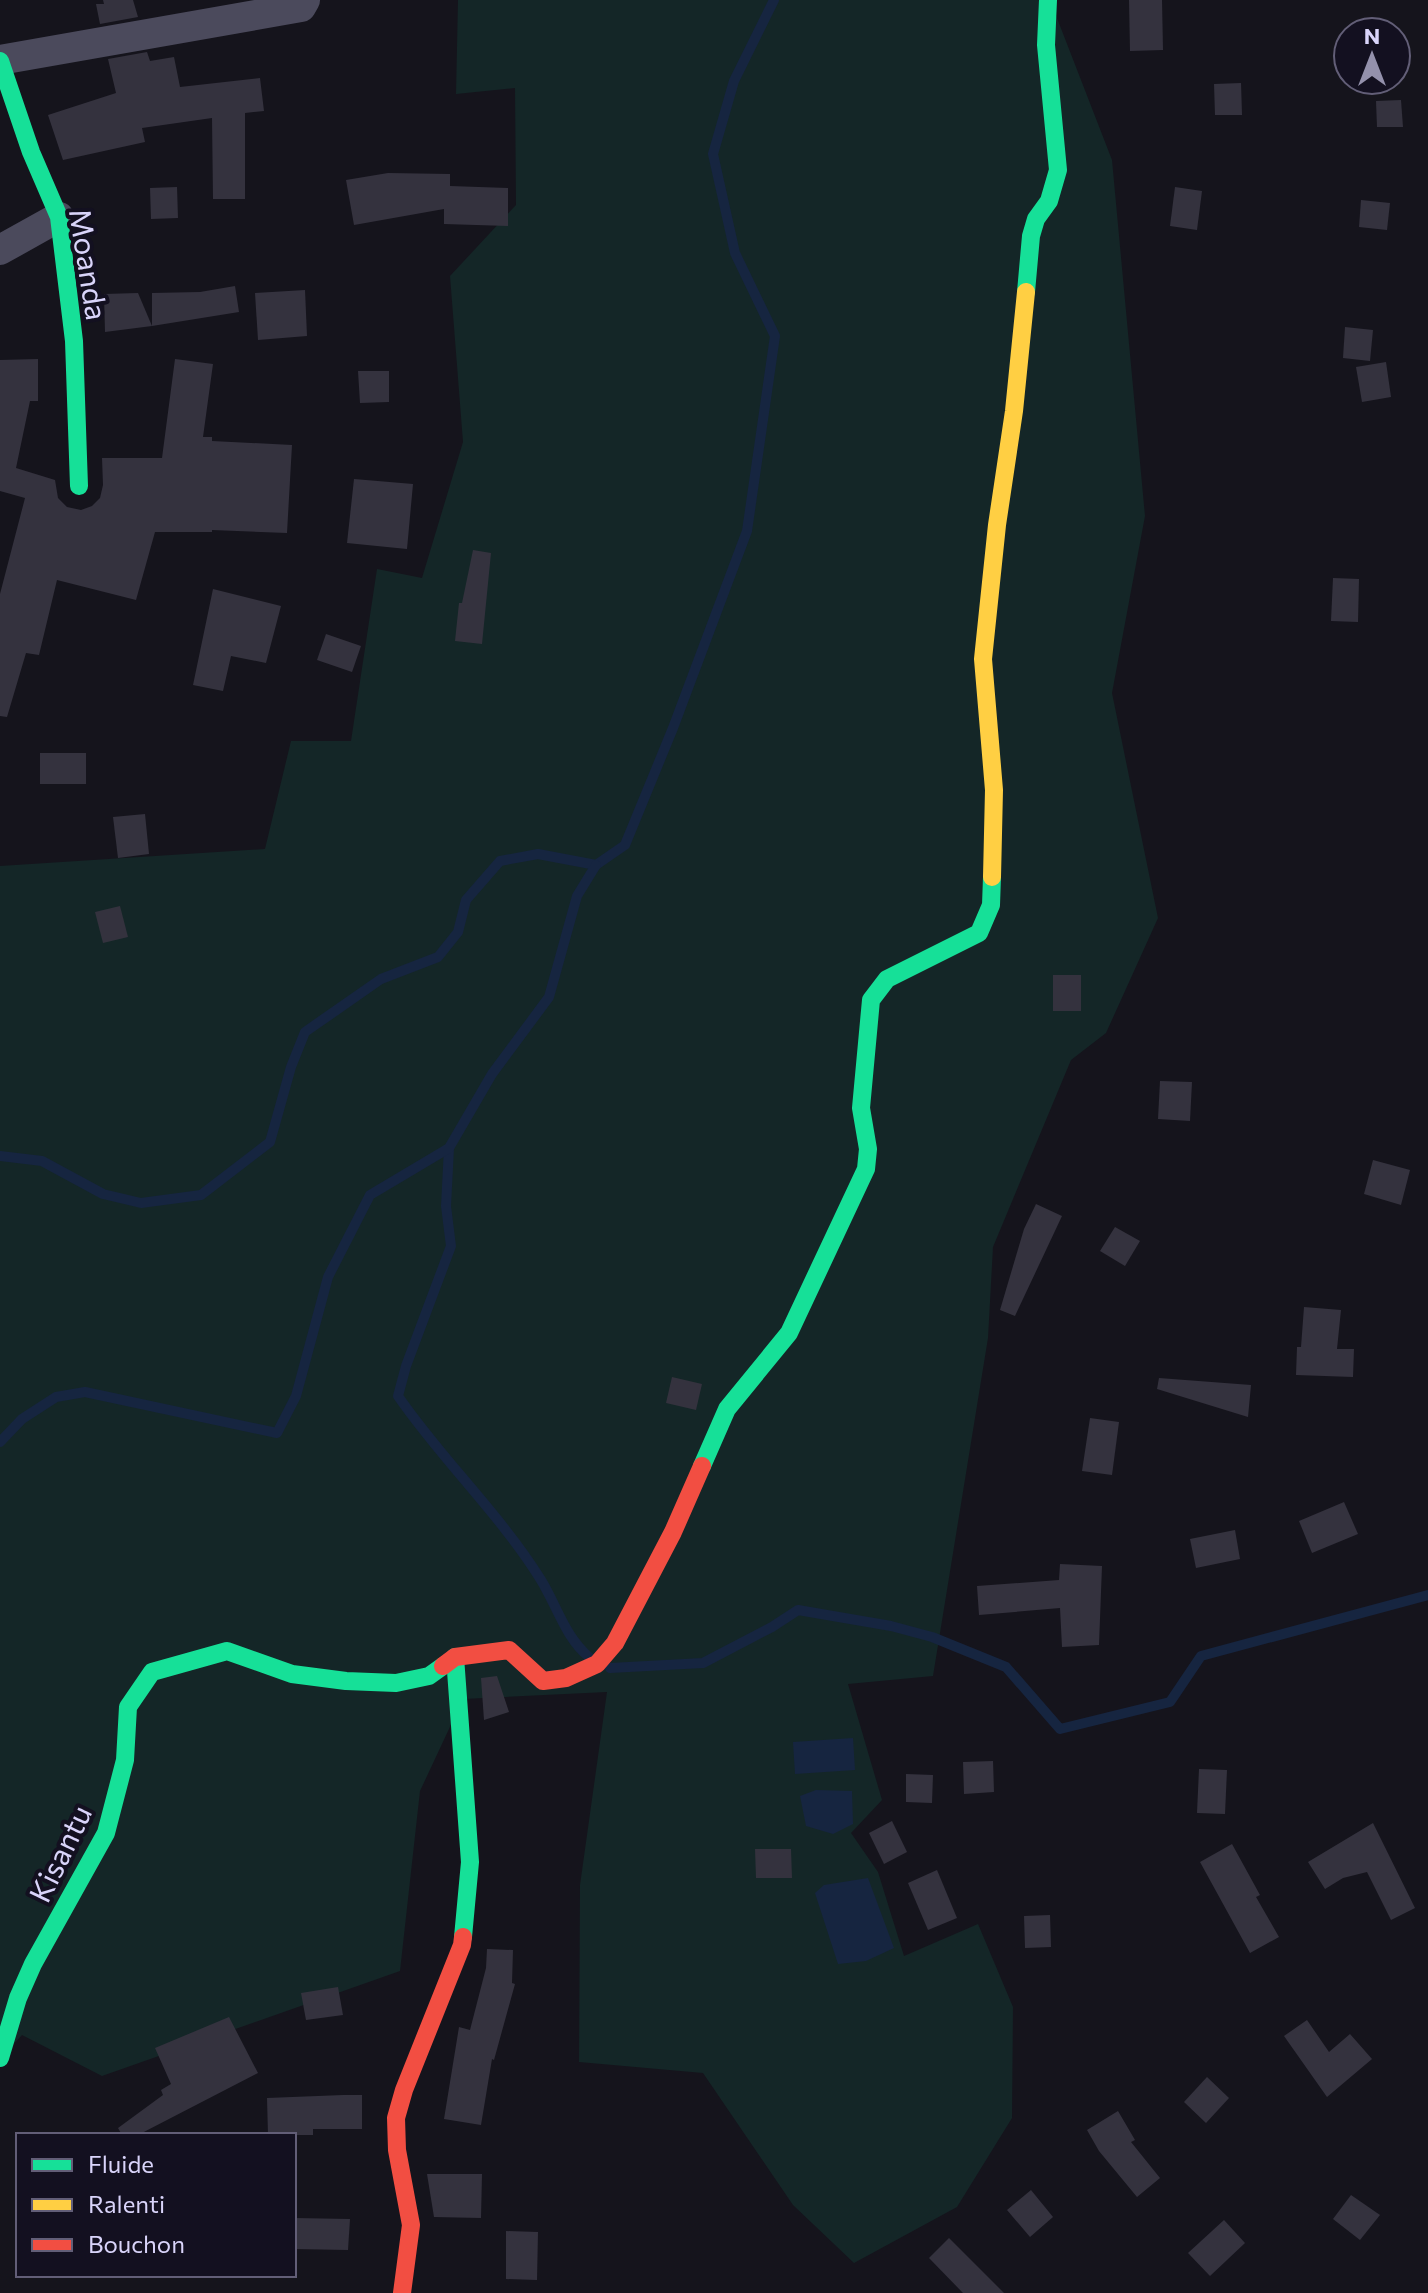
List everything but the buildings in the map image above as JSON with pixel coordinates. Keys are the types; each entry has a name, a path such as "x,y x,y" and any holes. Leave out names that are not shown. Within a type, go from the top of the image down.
{"street":[{"path":"0,60 185,13 301,7 305,0"},
{"path":"402,2293 411,2225 397,2150 396,2118 404,2090 462,1945 470,1862 455,1657 509,1650 543,1681 566,1678 597,1664 615,1643 673,1532 727,1409 789,1333 866,1169 868,1149 861,1108 871,1000 887,979 979,933 991,905 994,790 983,659 997,525 1014,411 1031,236 1036,219 1049,201 1058,170 1046,45 1048,0"},
{"name":"Moanda","path":"0,60 31,152 59,217 74,341 79,486"},
{"path":"0,250 59,217"},
{"name":"Kisantu","path":"0,2058 18,1998 33,1964 106,1833 125,1760 128,1707 152,1672 227,1651 292,1674 396,1683 429,1676 455,1657"}],"shaded area":[{"path":"458,0 1050,0 1112,160 1145,516 1112,693 1158,918 1106,1033 1071,1060 993,1247 988,1338 933,1676 848,1684 882,1800 851,1833 878,1872 904,1956 978,1924 1013,2007 1012,2118 957,2207 854,2263 793,2205 703,2073 579,2062 580,1885 607,1692 463,1699 420,1791 400,1971 102,2076 22,2035 0,2059 0,866 265,849 291,741 351,741 377,569 422,578 463,442 450,276 516,205 515,88 456,94"}],"water":[{"path":"853,1738 855,1770 795,1774 793,1742"},
{"path":"816,1790 852,1791 853,1824 833,1834 806,1826 800,1796"},
{"path":"868,1878 894,1948 866,1961 838,1964 815,1893 824,1885"}],"waterway":[{"path":"0,1156 42,1161 103,1194 141,1203 201,1195 270,1142 291,1067 305,1032 381,979 438,957 458,932 466,900 500,861 538,854 596,865 625,845 747,531 775,336 735,253 713,154 734,81 774,0"},
{"path":"0,1442 22,1419 56,1397 85,1392 277,1433 296,1396 328,1277 370,1195 449,1148 492,1074 549,997 577,896 596,865"},
{"path":"449,1148 446,1206 451,1246 406,1366 398,1396 525,1556 547,1590 567,1631 589,1657"},
{"path":"610,1668 703,1663 798,1610 891,1626 932,1637 1006,1667 1060,1729 1170,1702 1201,1656 1428,1595"}],"traffic: fast":[{"path":"1026,292 1031,236 1036,219 1049,201 1058,170 1046,45 1048,0"},
{"path":"0,61 31,152 59,217 74,341 79,486"},
{"path":"702,1466 727,1409 789,1333 866,1169 868,1149 861,1108 871,1000 887,979 979,933 991,905 992,877"},
{"path":"0,2058 18,1998 33,1964 106,1833 125,1760 128,1707 152,1672 227,1651 292,1674 346,1681 396,1683 429,1676 443,1666"},
{"path":"455,1657 470,1862 463,1937"}],"traffic: slow":[{"path":"992,877 994,790 983,659 1026,292"}],"traffic: jam":[{"path":"443,1666 455,1657 509,1650 543,1681 566,1678 597,1664 615,1643 673,1532 702,1466"},
{"path":"402,2293 411,2225 397,2150 396,2118 463,1937"}]}
